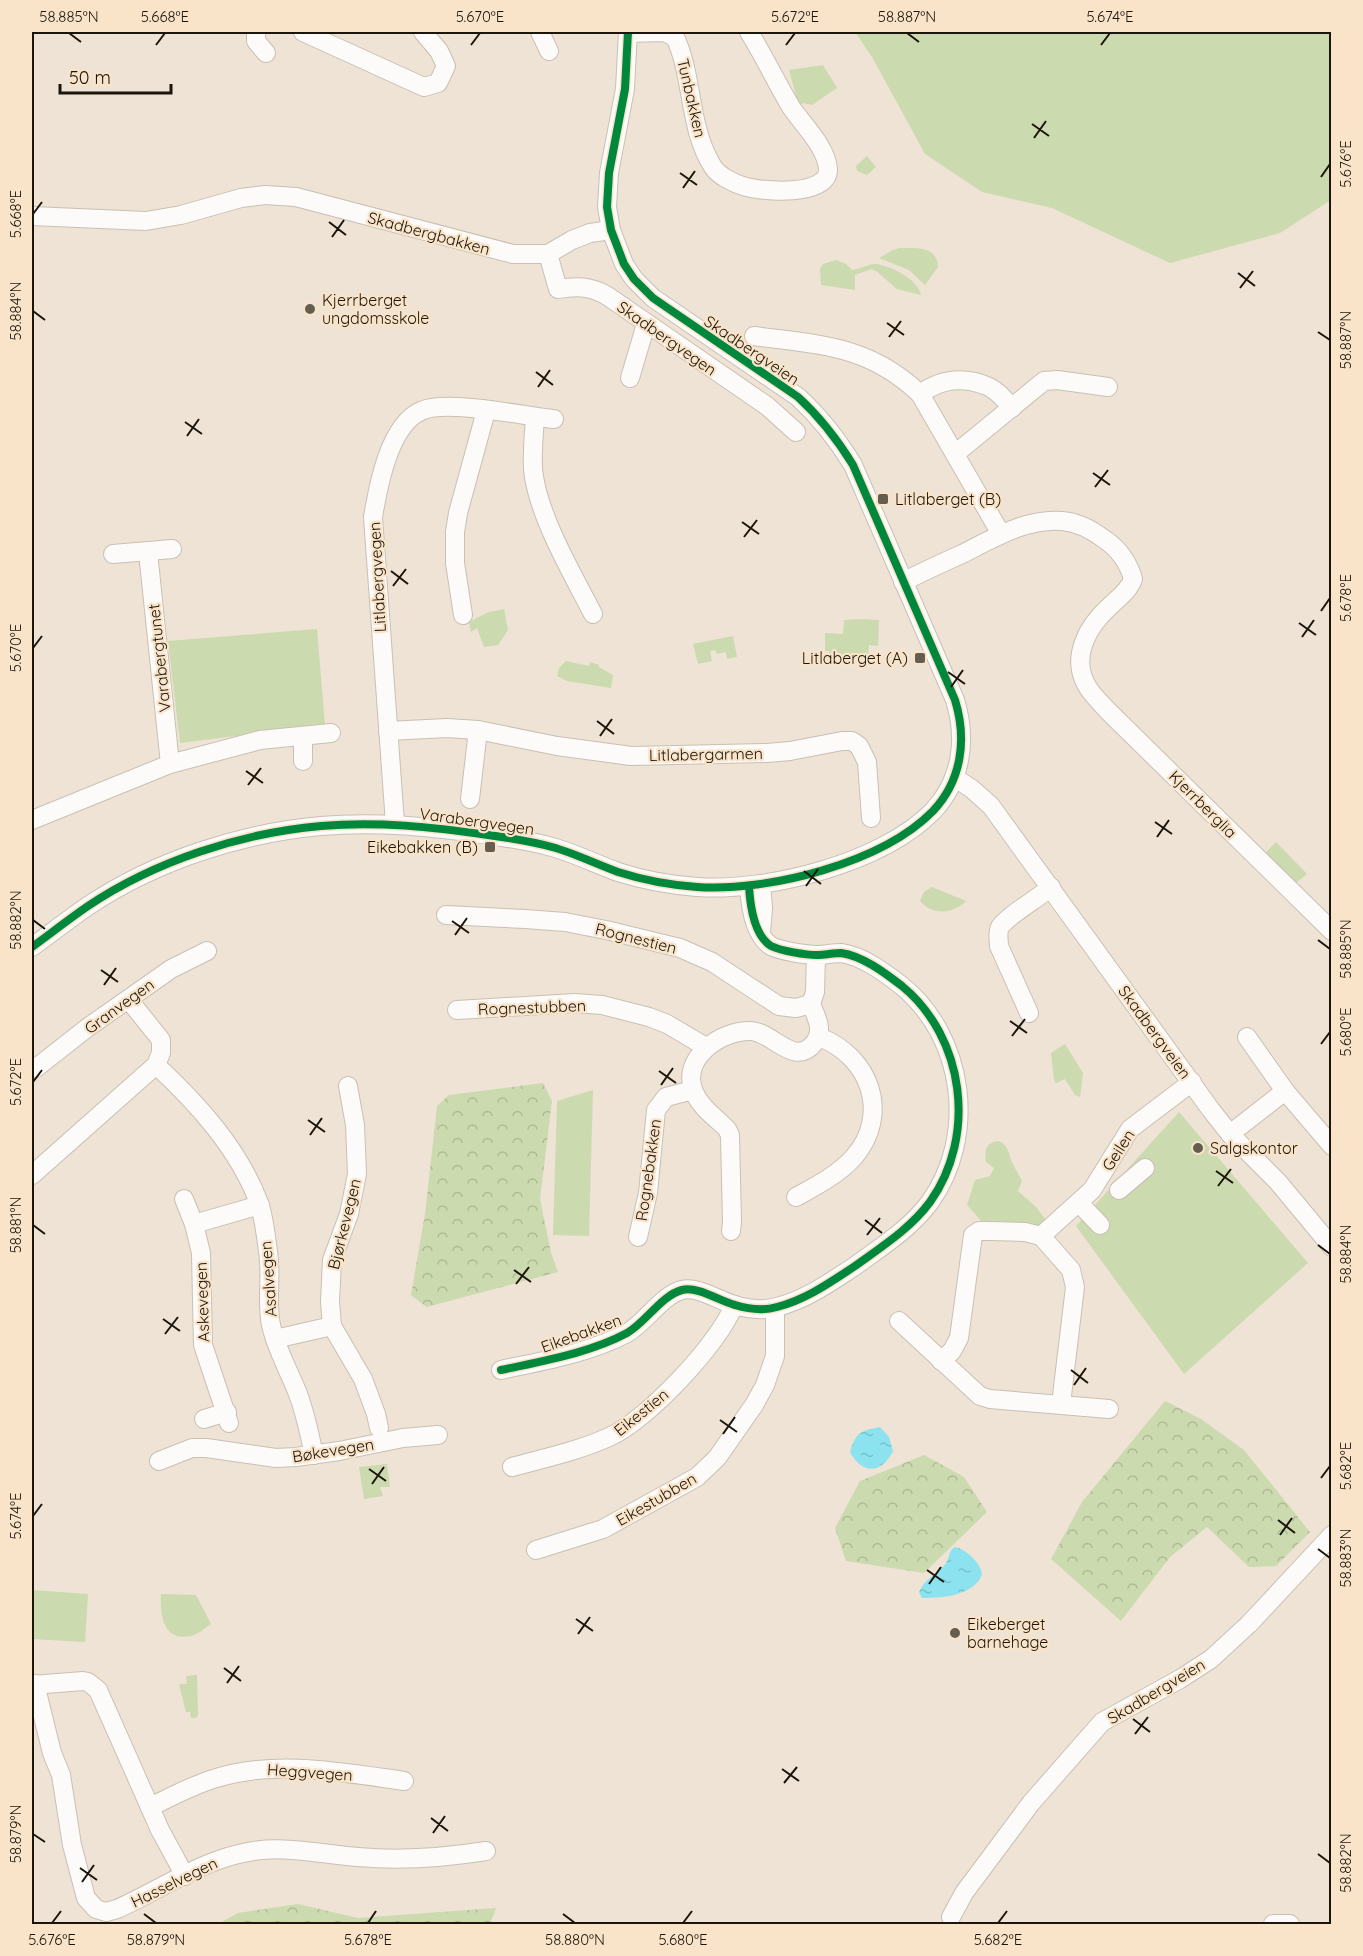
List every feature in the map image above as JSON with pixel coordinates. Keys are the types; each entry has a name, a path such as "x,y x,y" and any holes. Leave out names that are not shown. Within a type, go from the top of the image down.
{"street":[{"path":"256,32 256,41 266,53"},
{"path":"303,32 424,87 438,83 446,66 439,51 423,32"},
{"path":"540,32 549,51"},
{"name":"Tunbakken","path":"628,32 664,32 675,37 683,57 696,127 714,169 735,182 762,190 808,189 818,185 825,179 828,172 827,163 818,144 792,108 749,32"},
{"name":"Skadbergveien","path":"628,32 625,89 609,172 607,207 611,230 624,264 634,279 652,298 798,398 819,416 836,437 854,465 960,715 962,746 951,782 972,789 991,806 1230,1134 1278,1182 1332,1247"},
{"name":"Skadbergbakken","path":"32,216 164,219 220,203 265,195 296,197 489,250 513,254 548,254 572,240 611,230"},
{"name":"Skadbergvegen","path":"548,254 558,289 577,286 595,289 766,406 796,432"},
{"path":"630,378 646,324"},
{"path":"754,336 850,351 885,367 920,394 1001,534 903,582"},
{"path":"920,394 944,380 972,382 988,386 1012,408"},
{"path":"956,454 1047,380 1108,387"},
{"name":"Litlabergvegen","path":"395,824 374,517 378,486 388,455 412,416 421,410 437,406 455,406 554,420"},
{"path":"463,615 455,563 455,532 458,513 486,411"},
{"path":"535,417 533,469 537,490 551,530 593,614"},
{"name":"Kjerrberglia","path":"1001,534 1031,524 1063,521 1076,524 1099,535 1114,546 1127,562 1133,579 1131,585 1105,610 1089,630 1082,649 1082,672 1086,684 1108,711 1332,931"},
{"path":"113,554 171,549"},
{"name":"Varabergtunet","path":"148,552 170,764"},
{"name":"Litlabergarmen","path":"388,731 447,728 478,730 557,746 631,756 767,753 852,741 859,746 867,762 871,818"},
{"path":"470,799 478,730"},
{"path":"32,820 170,764 260,740 331,733"},
{"path":"303,736 303,761"},
{"name":"Varabergvegen","path":"32,947 89,905 132,881 187,858 254,837 291,829 395,824 527,841 555,848 620,873 659,883 724,888 755,885 822,870 886,844 917,825 934,809 951,782"},
{"name":"Eikebakken","path":"501,1370 561,1357 628,1333 674,1293 684,1289 692,1289 734,1305 760,1309 776,1308 802,1299 824,1288 903,1230 928,1204 940,1184 953,1152 958,1129 958,1095 954,1067 947,1046 939,1032 920,1004 901,986 862,959 840,953 816,955 771,946 761,934 763,908 755,885"},
{"path":"1029,1013 999,946 998,934 1000,927 1009,919 1051,887"},
{"name":"Rognestien","path":"446,915 545,920 606,930 680,948 712,962 779,1006 796,1008 811,1004"},
{"name":"Granvegen","path":"36,1068 87,1028 171,969 207,951"},
{"path":"731,1231 730,1135 728,1129 699,1102 693,1090 694,1069 706,1047 727,1036 749,1031 767,1035 789,1051 797,1052 808,1049 819,1036 819,1024 811,1004 815,992 816,955"},
{"path":"32,1175 156,1065 161,1053 161,1040 129,1000"},
{"name":"Rognestubben","path":"457,1010 575,1003 602,1005 668,1024 706,1047"},
{"path":"796,1197 854,1157 869,1127 873,1109 871,1092 865,1076 852,1057 837,1044 819,1036"},
{"path":"1247,1037 1285,1091 1332,1146"},
{"name":"Asalvegen","path":"156,1065 186,1096 231,1150 247,1174 260,1205 269,1254 268,1311 275,1339 303,1407 314,1455"},
{"name":"Geilen","path":"1041,1236 1079,1203 1101,1178 1130,1129 1192,1082"},
{"name":"Bjørkevegen","path":"348,1086 356,1136 357,1174 349,1214 332,1260 330,1302 332,1326 363,1379 379,1428"},
{"name":"Rognebakken","path":"638,1237 648,1193 656,1110 666,1097 693,1090"},
{"path":"1230,1134 1285,1091"},
{"name":"Geilen","path":"1119,1190 1144,1168"},
{"name":"Askevegen","path":"184,1199 194,1224 201,1253 203,1345 228,1418 204,1419"},
{"path":"1079,1203 1100,1225"},
{"path":"194,1224 260,1205"},
{"path":"941,1361 952,1351 959,1338 973,1235 979,1231 990,1231 1025,1232 1041,1236 1071,1270 1075,1287 1061,1404"},
{"name":"Eikestien","path":"512,1467 579,1449 626,1428 669,1390 700,1358 730,1316 734,1305"},
{"name":"Eikestubben","path":"536,1550 603,1529 697,1477 717,1458 765,1385 775,1356 776,1308"},
{"path":"899,1321 980,1396 990,1399 1109,1409"},
{"path":"275,1339 332,1326"},
{"name":"Bøkevegen","path":"159,1461 192,1448 276,1458 314,1455 403,1438 438,1435"},
{"name":"Skadbergveien","path":"951,1917 964,1893 1031,1803 1102,1722 1180,1679 1211,1659 1232,1641 1332,1535"},
{"path":"33,1685 83,1681 98,1690 160,1830 185,1876"},
{"name":"Hasselvegen","path":"33,1685 52,1753 62,1775 75,1862 86,1898 96,1909 106,1912 117,1909 228,1857 261,1850 298,1850 358,1857 420,1860 486,1851"},
{"name":"Heggvegen","path":"150,1807 215,1778 260,1769 308,1769 404,1781"},
{"path":"1273,1924 1290,1924"}],"green space":[{"path":"855,32 1331,32 1331,200 1280,233 1170,263 1052,208 982,192 925,154 872,57"},
{"path":"823,65 837,88 812,105 803,103 798,107 794,101 796,96 789,70"},
{"path":"867,156 876,167 867,175 857,171 856,166"},
{"path":"900,248 925,250 934,255 938,267 925,285 909,270 879,258"},
{"path":"836,260 846,264 852,270 875,264 888,267 910,279 921,295 897,289 871,269 855,275 855,290 821,285 820,269 823,264"},
{"path":"504,609 508,630 498,645 484,647 477,628 471,632 469,622 489,612"},
{"path":"844,620 879,620 878,646 869,645 868,659 829,656 829,651 825,651 825,633 843,634"},
{"path":"317,629 325,725 180,743 168,641"},
{"path":"733,636 737,657 727,659 726,652 717,654 715,650 710,651 712,661 698,664 693,644"},
{"path":"566,661 589,666 590,662 599,665 613,675 611,688 567,681 557,676 559,668"},
{"path":"1276,842 1307,874 1292,886 1262,856"},
{"path":"932,887 966,901 949,911 931,909 920,901 924,892"},
{"path":"1065,1044 1083,1073 1080,1097 1075,1095 1065,1079 1056,1083 1054,1080 1051,1053"},
{"path":"543,1083 552,1101 540,1199 551,1253 558,1272 427,1307 411,1295 425,1214 437,1106 449,1095"},
{"path":"593,1090 589,1236 553,1235 557,1101"},
{"path":"1179,1112 1308,1263 1184,1374 1076,1226"},
{"path":"999,1141 1007,1148 1022,1181 1018,1191 1037,1208 1045,1219 1039,1225 989,1225 982,1222 967,1205 975,1180 990,1176 994,1168 986,1162 987,1147"},
{"path":"1165,1401 1201,1419 1244,1450 1310,1532 1276,1566 1249,1567 1207,1527 1170,1557 1121,1621 1051,1559 1082,1502"},
{"path":"924,1455 964,1477 987,1512 924,1573 846,1561 835,1528 860,1481"},
{"path":"387,1464 390,1487 380,1487 383,1496 364,1499 359,1467"},
{"path":"32,1590 88,1594 85,1642 32,1639"},
{"path":"161,1594 196,1595 211,1624 193,1635 181,1637 174,1635 168,1630 162,1617"},
{"path":"197,1675 198,1715 196,1718 191,1718 190,1712 186,1712 179,1684 187,1684 186,1676"},
{"path":"298,1904 358,1918 496,1908 490,1924 218,1924 238,1913"}],"water":[{"path":"880,1427 889,1437 893,1451 883,1464 872,1469 866,1468 855,1460 850,1452 852,1445 860,1434"},
{"path":"955,1547 973,1558 982,1575 964,1592 922,1598 919,1592 921,1587 946,1563 950,1552"}],"cycle path":[{"path":"32,947 88,906 141,876 200,852 260,835 321,826 363,824 426,827 544,845 647,880 697,887 725,887 757,885 789,879 855,859 885,846 911,829 933,811 943,799 956,773 961,744 961,729 955,700 853,465 828,429 798,397 653,298 634,279 624,264 611,230 607,207 609,173 625,89 628,32"},
{"path":"501,1370 566,1356 613,1340 634,1328 668,1297 682,1290 695,1290 735,1305 756,1309 772,1308 798,1300 855,1266 904,1229 930,1202 945,1176 954,1148 958,1118 957,1089 951,1060 940,1032 923,1008 902,986 873,966 841,953 817,955 781,950 771,946 765,941 757,927 749,886"}],"place":[{"name":"Kjerrberget ungdomsskole","path":"310,309"},
{"name":"Litlaberget (B)","path":"883,499"},
{"name":"Litlaberget (A)","path":"920,658"},
{"name":"Eikebakken (B)","path":"490,847"},
{"name":"Salgskontor","path":"1198,1148"},
{"name":"Eikeberget barnehage","path":"955,1633"}]}
